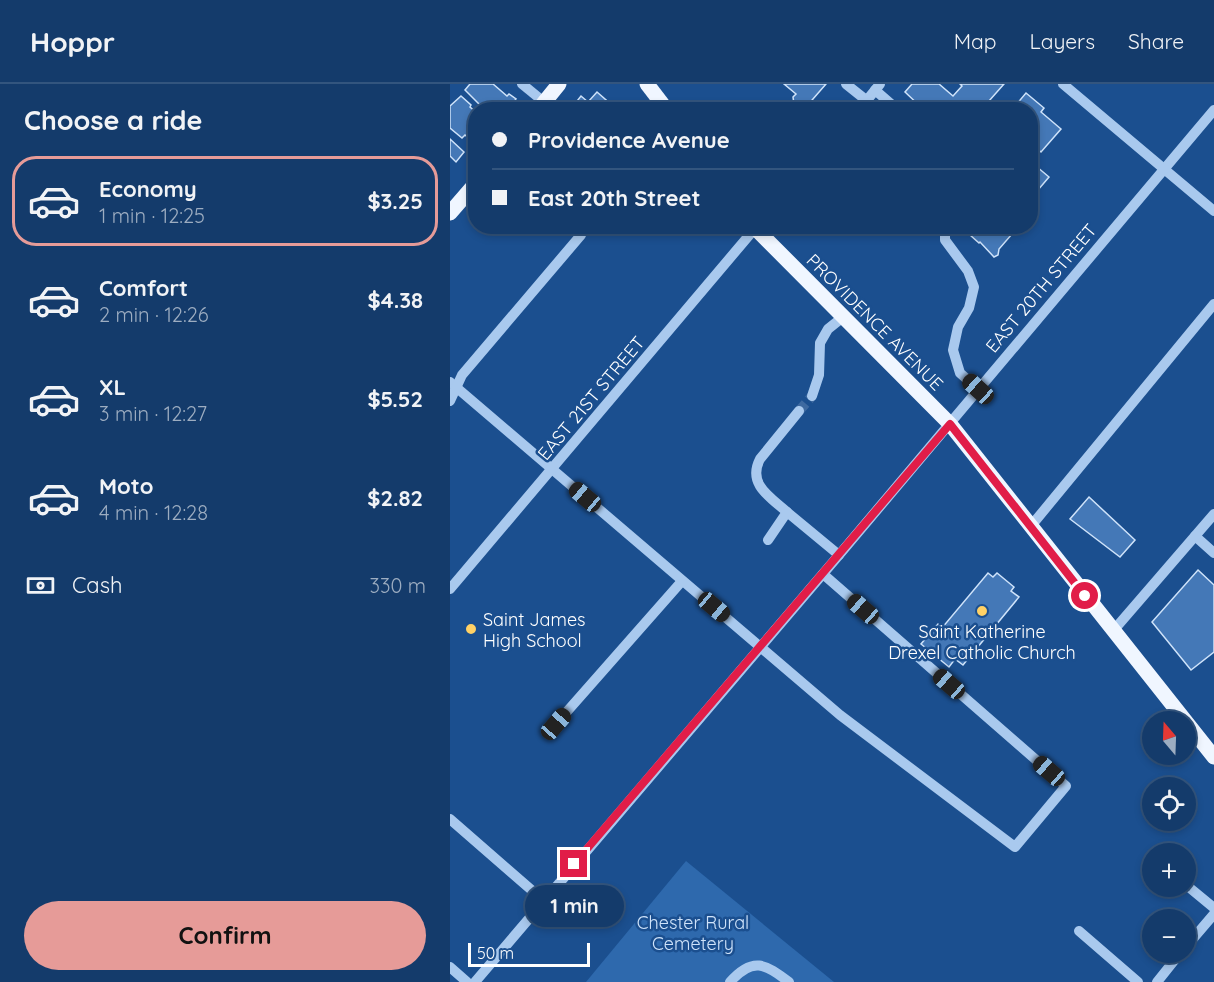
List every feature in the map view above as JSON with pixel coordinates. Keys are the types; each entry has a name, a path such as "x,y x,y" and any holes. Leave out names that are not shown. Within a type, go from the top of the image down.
{"main road":[{"path":"544,102 559,84"},
{"path":"647,84 660,102"},
{"path":"450,213 468,192"},
{"name":"PROVIDENCE AVENUE","path":"762,234 950,424 1214,757"}],"street":[{"path":"522,84 538,102"},
{"path":"846,84 866,100 878,87 891,102"},
{"path":"1064,84 1214,211"},
{"name":"EAST 20TH STREET","path":"475,982 1214,110"},
{"name":"EAST 21ST STREET","path":"450,589 749,234"},
{"path":"945,234 945,240 968,271 974,287 969,308 958,327 953,350 960,373 978,389"},
{"path":"450,401 453,385 581,235"},
{"path":"1031,526 1214,304"},
{"path":"812,396 819,375 820,343 828,329 843,317"},
{"path":"453,385 840,715 1015,847 1066,786 823,574"},
{"path":"799,411 760,459 755,468 758,483 787,512 839,555"},
{"path":"768,540 787,512"},
{"path":"1113,631 1214,514"},
{"path":"1195,536 1214,553"},
{"path":"556,724 682,581"},
{"path":"450,819 543,900"},
{"path":"1196,893 1214,908"},
{"path":"1196,935 1214,914"},
{"path":"1078,931 1138,982"},
{"path":"1157,982 1173,963"},
{"path":"730,982 739,972 760,964 770,968 789,982"},
{"path":"450,967 467,982"}],"green space":[{"name":"Chester Rural Cemetery","path":"686,861 834,982 586,982"}],"building":[{"path":"470,84 493,84 507,96 509,94 516,99 514,102 477,102 465,90"},
{"path":"784,84 826,84 810,102 794,102 793,97 796,94"},
{"path":"912,84 939,84 953,96 962,86 960,84 1004,84 988,102 916,102 905,92"},
{"path":"597,92 608,102 588,102"},
{"path":"1026,93 1037,102 1018,102"},
{"path":"461,96 468,102 468,138 465,135 462,138 450,128 450,106"},
{"path":"581,96 588,102 576,102"},
{"path":"1038,103 1044,108 1041,112 1061,129 1041,152 1038,149"},
{"path":"450,139 464,152 456,162 450,156"},
{"path":"1038,168 1049,177 1038,190"},
{"path":"969,234 1012,234 999,249 998,255 994,257"},
{"path":"1089,497 1135,540 1120,557 1070,519"},
{"path":"1198,570 1214,585 1214,652 1191,670 1152,622"},
{"name":"Saint Katherine Drexel Catholic Church","path":"988,573 993,577 997,573 1014,587 1011,591 1019,597 963,665 955,659 949,667 921,644 938,624 942,628"}],"tunnel":[{"path":"799,411 812,396"}],"place":[{"name":"Saint Katherine Drexel Catholic Church","path":"982,611"},
{"name":"Saint James High School","path":"471,629"}],"route":[{"path":"574,864 950,424 1085,596"}]}
